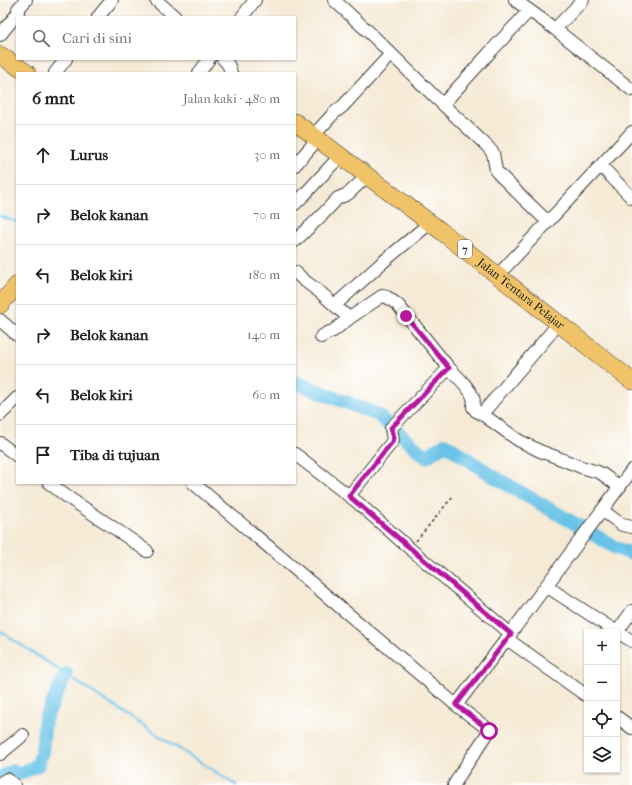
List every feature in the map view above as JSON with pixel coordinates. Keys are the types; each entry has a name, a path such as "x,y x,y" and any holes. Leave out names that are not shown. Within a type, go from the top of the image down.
{"highway":[{"path":"0,55 25,72"},
{"name":"Jalan Tentara Pelajar","path":"296,123 498,275 632,381"},
{"path":"0,305 16,286"}],"street":[{"path":"0,35 18,13 18,10 26,0"},
{"path":"99,16 112,0"},
{"path":"156,0 174,16"},
{"path":"243,16 255,0"},
{"path":"334,0 487,146 493,153 496,171 548,222"},
{"path":"515,0 555,29 632,90"},
{"path":"555,29 583,0"},
{"path":"442,104 529,11"},
{"path":"296,164 334,113 391,54"},
{"path":"55,72 65,60"},
{"path":"200,72 208,60"},
{"path":"224,60 230,67 231,72"},
{"path":"498,275 632,132"},
{"path":"296,203 340,156"},
{"path":"601,166 632,198"},
{"path":"296,240 338,198 348,194 367,176"},
{"path":"335,305 430,223"},
{"path":"296,273 347,316 351,317"},
{"path":"321,336 333,331 382,296 387,297 398,305 449,368 469,390 473,397 473,407 476,411 518,440 556,457 602,474 620,487"},
{"path":"0,320 16,334"},
{"path":"482,414 559,323"},
{"path":"349,496 392,442 392,427 449,368"},
{"path":"0,415 16,399"},
{"path":"0,443 16,455"},
{"path":"296,455 349,496 410,548 509,637 584,694"},
{"path":"456,705 509,637 632,470"},
{"path":"50,484 147,551"},
{"path":"194,484 456,705 488,729 488,733 454,785"},
{"path":"602,510 622,524 632,527"},
{"path":"546,586 612,629"},
{"path":"632,611 617,632 632,641"},
{"path":"620,719 632,728"},
{"path":"0,754 23,735"},
{"path":"0,783 8,778 14,785"}],"path":[{"path":"410,548 454,495"}],"waterway":[{"path":"0,216 16,222"},
{"path":"296,382 378,415 426,457 445,444 496,478 586,530"},
{"path":"593,534 616,548 632,554"},
{"path":"0,631 236,785"},
{"path":"0,778 13,771 19,774 38,765 42,752 45,719 66,674"}],"route":[{"path":"406,316 449,368 391,428 393,438 392,442 349,496 511,634 456,705 489,731"}]}
